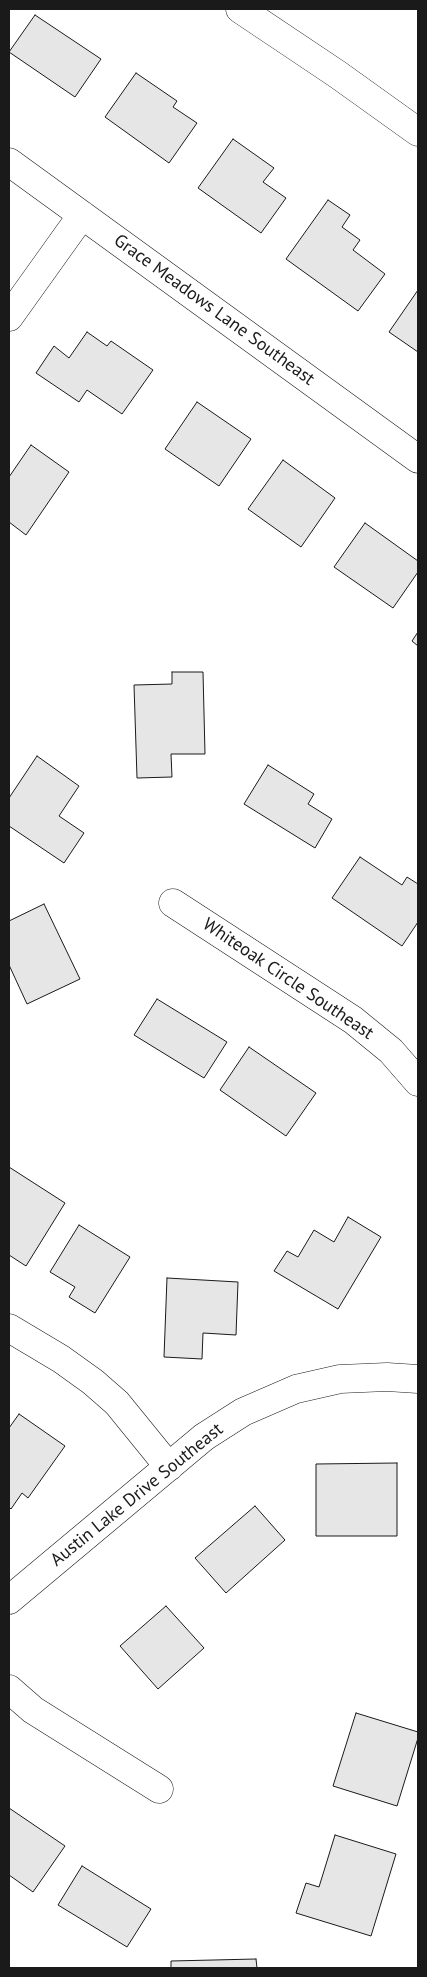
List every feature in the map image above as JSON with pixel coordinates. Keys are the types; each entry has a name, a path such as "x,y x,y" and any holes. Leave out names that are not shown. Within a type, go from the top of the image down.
{"street":[{"path":"240,9 337,74 418,132"},
{"name":"Grace Meadows Lane Southeast","path":"9,162 418,459"},
{"path":"9,317 82,216"},
{"name":"Whiteoak Circle Southeast","path":"173,902 353,1020 391,1051 418,1082"},
{"path":"9,1328 61,1359 118,1403 169,1467"},
{"name":"Austin Lake Drive Southeast","path":"9,1600 204,1438 243,1412 296,1389 340,1379 387,1377 418,1379"},
{"path":"9,1690 34,1710 159,1789"}],"building":[{"path":"35,15 101,59 75,97 9,52"},
{"path":"136,73 177,101 173,107 197,123 169,163 105,117"},
{"path":"233,139 274,168 263,182 286,198 261,233 198,188"},
{"path":"328,200 350,215 342,227 360,240 353,250 385,274 358,311 286,259"},
{"path":"418,290 418,352 389,332"},
{"path":"87,332 107,346 111,341 153,370 122,414 87,390 79,402 36,373 54,346 69,358"},
{"path":"197,402 251,439 219,486 165,449"},
{"path":"31,445 69,472 26,535 9,522 9,477"},
{"path":"283,460 335,498 301,547 248,509"},
{"path":"365,523 418,561 418,572 393,608 334,567"},
{"path":"418,632 418,646 412,641"},
{"path":"172,672 203,672 205,754 171,754 172,777 137,778 134,685 172,684"},
{"path":"37,756 79,786 59,816 84,833 64,863 9,826 9,798"},
{"path":"268,765 314,794 308,804 332,819 315,848 244,804"},
{"path":"360,857 402,885 407,877 418,884 418,922 402,946 332,898"},
{"path":"44,904 80,979 27,1004 9,965 9,921"},
{"path":"157,999 227,1042 204,1078 134,1035"},
{"path":"249,1047 316,1093 286,1136 220,1090"},
{"path":"9,1167 65,1203 26,1266 9,1255"},
{"path":"348,1217 381,1237 338,1309 274,1271 287,1251 298,1257 314,1230 334,1242"},
{"path":"79,1225 130,1257 95,1313 69,1297 75,1287 50,1272"},
{"path":"167,1278 238,1282 236,1335 203,1333 202,1359 164,1357"},
{"path":"19,1414 65,1446 28,1498 22,1493 11,1509 9,1507 9,1428"},
{"path":"397,1463 397,1536 316,1536 316,1464"},
{"path":"255,1506 285,1540 226,1593 195,1558"},
{"path":"166,1606 204,1648 158,1689 120,1646"},
{"path":"356,1713 418,1732 418,1738 397,1806 333,1786"},
{"path":"9,1808 65,1846 33,1892 9,1875"},
{"path":"335,1835 396,1854 371,1936 296,1913 306,1883 319,1887"},
{"path":"82,1866 151,1909 127,1947 58,1905"},
{"path":"256,1959 257,1968 171,1968 171,1961"}]}
